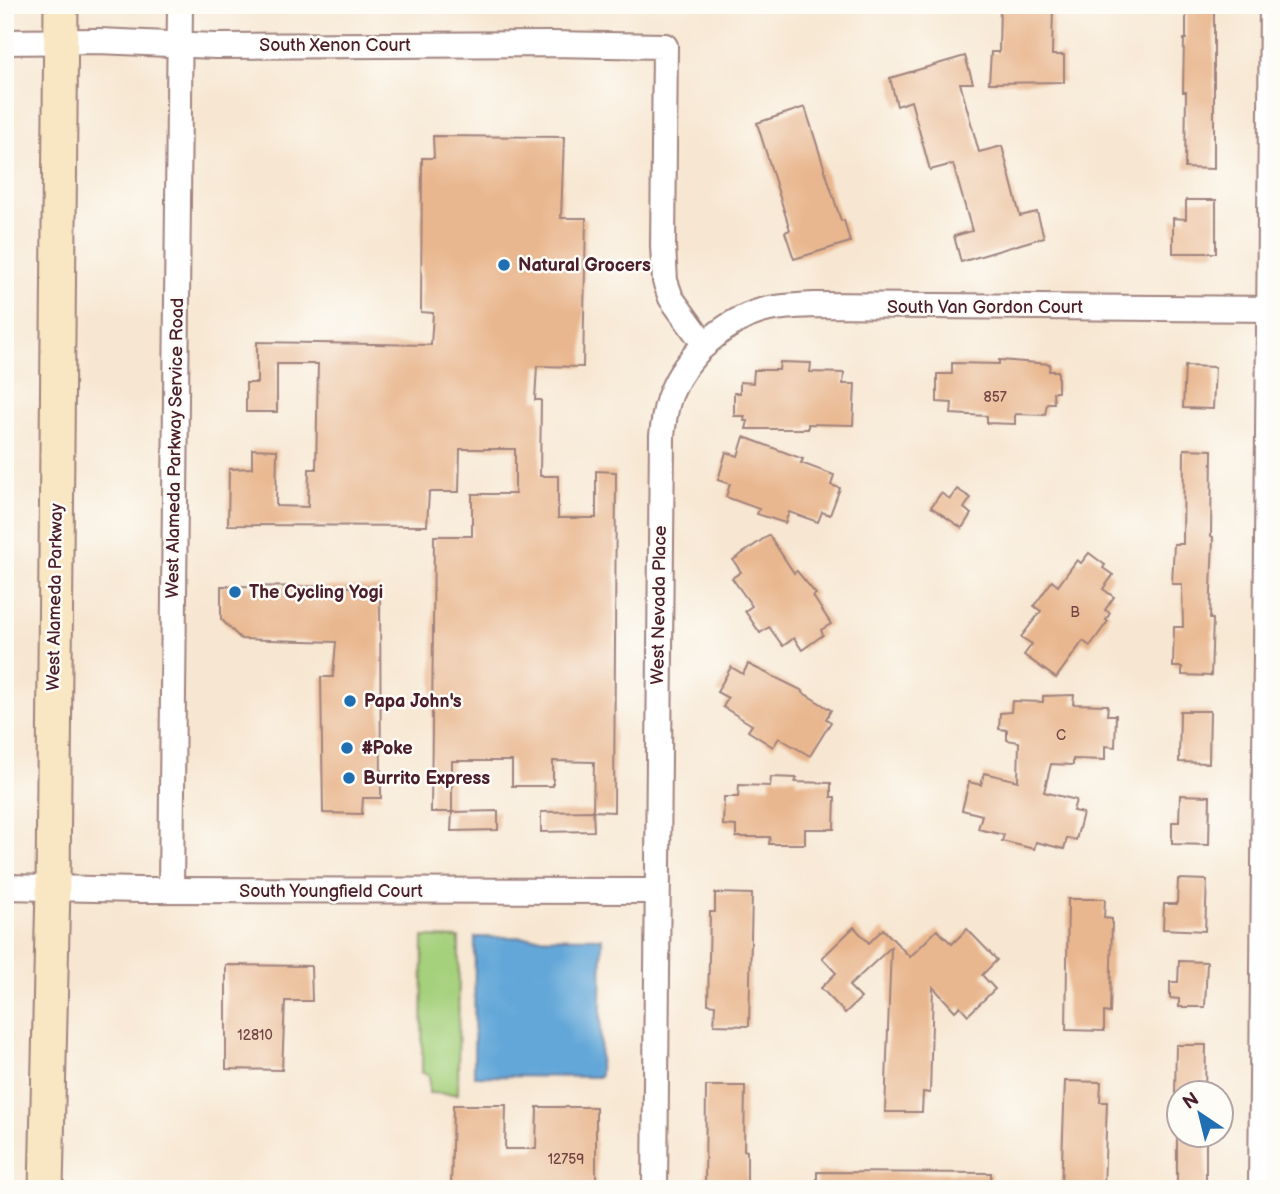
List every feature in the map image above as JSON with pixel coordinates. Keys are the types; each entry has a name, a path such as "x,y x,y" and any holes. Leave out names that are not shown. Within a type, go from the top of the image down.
{"main road":[{"name":"West Alameda Parkway","path":"46,1189 53,887 61,5"}],"street":[{"name":"West Alameda Parkway Service Road","path":"170,890 180,5"},
{"path":"1261,1189 1272,309 1272,5"},
{"name":"South Xenon Court","path":"5,42 665,46 665,281 671,298 705,345"},
{"name":"South Van Gordon Court","path":"705,345 744,317 783,307 1272,309"},
{"name":"West Nevada Place","path":"655,1189 662,435 670,393 690,361 705,345"},
{"name":"South Youngfield Court","path":"5,887 656,891"}],"green space":[{"path":"423,937 459,938 458,1094 429,1093 429,1074 422,1073"}],"water":[{"path":"475,937 602,938 600,1077 474,1076"}],"building":[{"path":"1000,5 1053,5 1052,55 1064,55 1064,82 989,83 991,52 999,52"},
{"path":"1186,5 1214,5 1214,169 1185,168 1186,92 1183,92"},
{"path":"965,56 973,83 960,83 979,152 1002,146 1020,216 1037,212 1044,237 961,262 954,236 972,231 953,164 930,170 911,101 897,106 890,78"},
{"path":"805,107 850,242 794,259 785,232 790,230 757,123"},
{"path":"433,136 564,137 561,218 586,218 583,367 537,366 535,400 541,400 540,476 558,476 558,518 596,518 596,471 616,472 614,812 593,811 594,762 553,761 553,786 512,786 512,761 452,761 452,812 431,812 434,536 472,536 472,494 515,494 515,449 460,449 459,492 429,492 427,526 228,525 229,469 252,468 252,449 277,450 276,506 308,507 309,469 316,469 318,364 277,364 277,412 246,412 246,383 257,383 257,342 431,345 433,313 421,312 422,158 434,158"},
{"path":"1186,200 1216,200 1216,253 1173,253 1173,218 1186,219"},
{"path":"999,360 1050,364 1049,371 1058,371 1058,392 1053,392 1054,403 1047,403 1045,415 1015,414 1015,424 987,423 987,416 951,414 952,403 937,402 937,374 952,374 952,363 999,364"},
{"path":"780,362 811,363 810,372 844,373 843,384 855,384 853,425 808,424 808,429 746,429 748,421 744,421 745,416 734,416 734,393 740,393 740,382 753,383 754,370 779,370"},
{"path":"1185,366 1215,367 1213,409 1183,408"},
{"path":"744,437 803,459 801,463 834,475 831,485 840,488 830,515 822,512 818,522 789,512 785,523 757,514 759,509 726,497 730,484 718,480 726,452 738,456"},
{"path":"1184,449 1212,450 1211,676 1182,675 1182,667 1173,667 1174,627 1183,627 1182,584 1172,584 1174,544 1183,544"},
{"path":"957,489 971,498 964,508 971,514 962,528 931,507 941,493 950,499"},
{"path":"769,535 794,573 797,571 816,594 813,596 831,624 821,630 823,635 802,650 794,638 783,646 769,627 760,633 745,611 752,606 732,578 741,572 733,560"},
{"path":"1089,553 1113,575 1103,589 1114,597 1105,610 1110,613 1106,620 1108,621 1090,646 1083,641 1056,678 1024,655 1032,644 1021,637 1041,611 1034,606 1052,581 1058,586 1077,560 1081,563"},
{"path":"221,586 380,587 381,798 363,798 362,814 323,813 321,677 333,677 336,642 241,639 221,619"},
{"path":"748,664 803,691 831,710 826,719 831,722 810,756 779,738 773,747 748,731 752,725 723,707 728,698 717,692 731,667 743,674"},
{"path":"1074,695 1073,704 1108,705 1107,715 1116,715 1115,747 1105,746 1105,760 1073,759 1073,765 1051,764 1044,792 1076,800 1073,811 1083,813 1076,840 1067,838 1064,849 1036,842 1034,849 1002,841 1004,835 978,829 982,815 962,810 969,782 981,785 984,773 1018,781 1019,742 1007,740 1007,730 999,729 1000,713 1011,712 1012,701 1043,702 1043,696"},
{"path":"1180,711 1210,711 1209,763 1179,762"},
{"path":"771,777 797,778 795,782 831,783 831,797 835,797 834,829 805,829 805,844 769,844 770,837 736,837 736,826 723,825 724,797 738,797 739,785 770,786"},
{"path":"1180,795 1210,796 1209,845 1172,844 1172,822 1179,822"},
{"path":"498,811 498,830 451,831 452,812"},
{"path":"593,811 594,831 541,832 541,812"},
{"path":"1178,879 1207,880 1205,931 1163,929 1164,904 1177,904"},
{"path":"715,893 752,894 749,1026 714,1025 715,1005 708,1004 710,912 715,912"},
{"path":"1068,899 1105,899 1104,918 1112,919 1110,1013 1104,1012 1104,1031 1066,1030"},
{"path":"854,927 869,943 883,929 910,957 937,930 952,944 967,929 997,960 982,975 995,989 968,1015 960,1006 955,1011 933,987 930,1093 923,1092 922,1112 885,1112 891,947 849,986 861,998 845,1013 821,988 836,973 822,958"},
{"path":"1179,961 1207,962 1205,1007 1179,1007 1179,999 1170,998 1170,982 1178,982"},
{"path":"226,965 311,966 312,1001 285,1001 282,1070 226,1069"},
{"path":"1176,1045 1206,1045 1205,1078 1175,1078"},
{"path":"1065,1081 1101,1082 1100,1102 1107,1102 1104,1189 1061,1189"},
{"path":"706,1086 745,1086 744,1150 747,1151 747,1189 705,1189"},
{"path":"453,1105 506,1105 505,1149 536,1149 537,1107 596,1107 596,1189 451,1189"},
{"path":"1177,1148 1206,1148 1206,1186 1177,1186"},
{"path":"817,1172 991,1173 991,1189 817,1189"}],"place":[{"name":"Natural Grocers","path":"504,265"},
{"name":"The Cycling Yogi","path":"235,592"},
{"name":"Papa John's","path":"350,701"},
{"name":"#Poke","path":"347,748"},
{"name":"Burrito Express","path":"349,778"}]}
